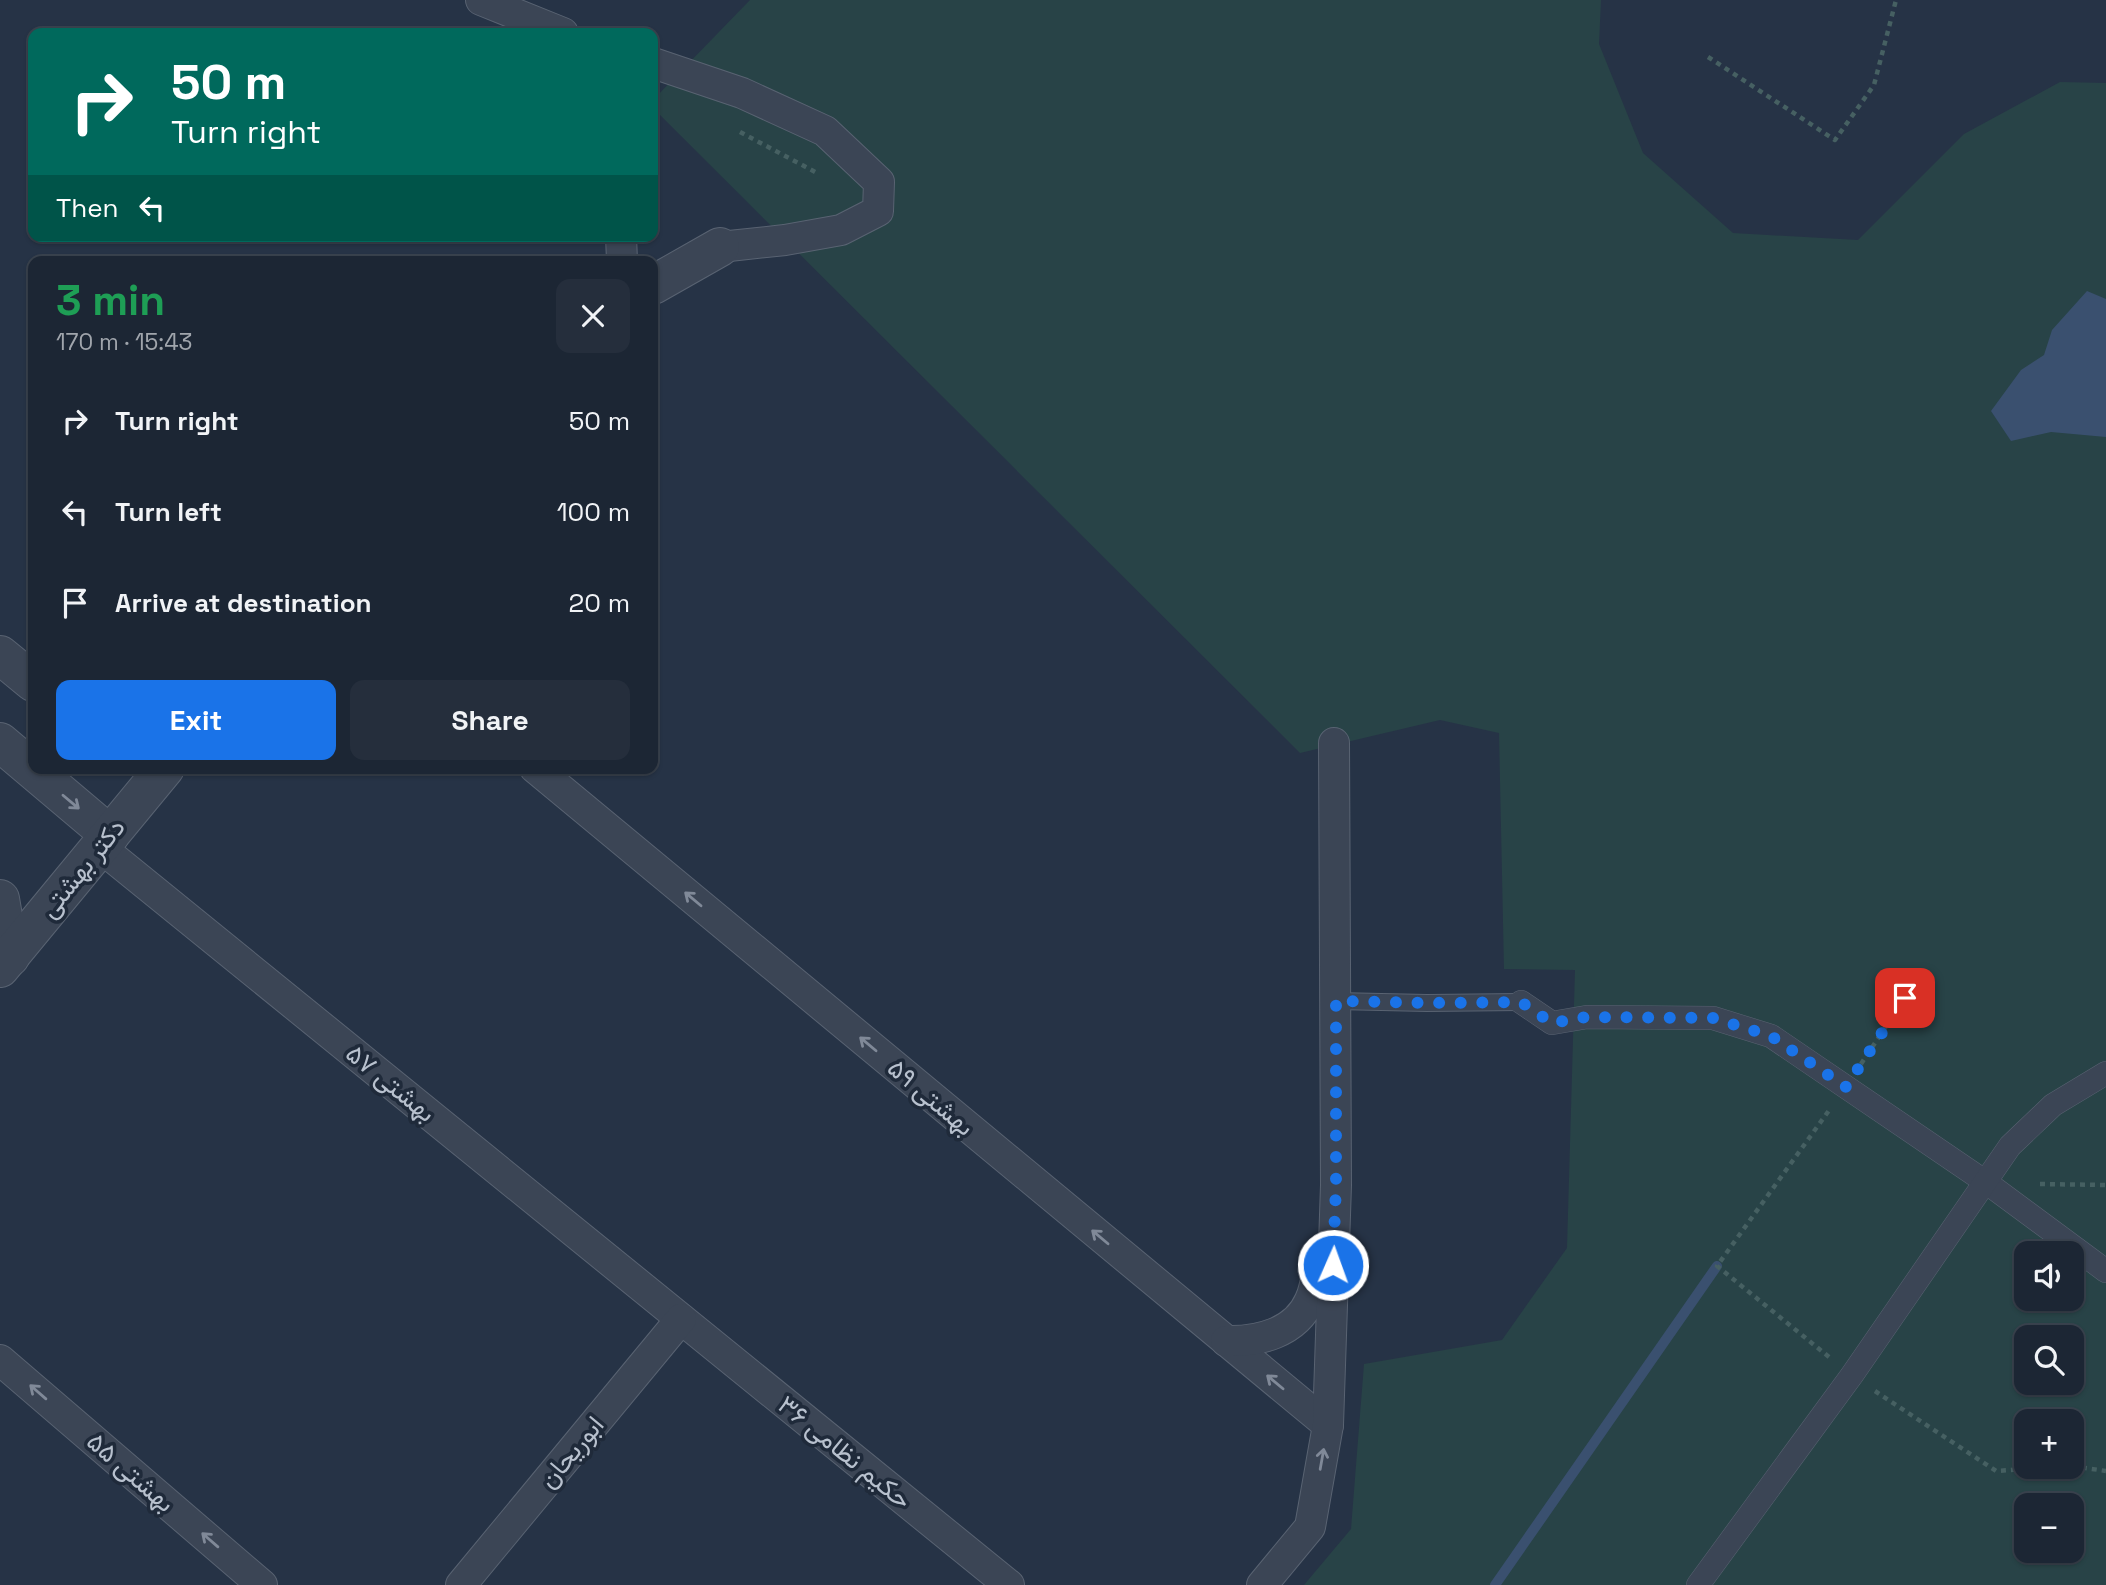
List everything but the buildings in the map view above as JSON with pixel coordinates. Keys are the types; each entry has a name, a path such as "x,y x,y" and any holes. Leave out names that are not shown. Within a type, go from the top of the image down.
{"street":[{"path":"481,0 551,28"},
{"path":"658,65 742,93 825,131 879,182 878,211 841,230 785,240 720,247 658,282"},
{"path":"0,655 28,678"},
{"path":"0,743 28,769"},
{"path":"1262,1585 1310,1527 1328,1425 1336,1185 1334,743"},
{"path":"33,774 105,841"},
{"name":"دکتر بهشتی","path":"5,962 105,841 151,774"},
{"name":"بهشتی ۵۹","path":"542,774 1328,1425"},
{"name":"بهشتی ۵۷","path":"105,841 681,1319"},
{"path":"0,900 5,962"},
{"path":"1521,1002 1552,1023 1587,1017 1713,1018 1771,1036 1987,1182 2106,1271"},
{"path":"1698,1585 1852,1375 2010,1146 2053,1105 2106,1073"},
{"path":"1226,1342 1251,1342 1275,1334 1296,1320 1310,1301 1336,1185"},
{"name":"ابوریحان","path":"461,1585 681,1319"},
{"name":"حکیم نظامی ۳۶","path":"681,1319 1009,1585"},
{"name":"بهشتی ۵۵","path":"0,1360 262,1585"}],"lane":[{"path":"1336,1001 1521,1002"}],"path":[{"path":"1708,57 1835,140 1874,85 1896,0"},
{"path":"736,130 831,180"},
{"path":"1905,998 1846,1087 1717,1266 1852,1375 1996,1471 2014,1470"},
{"path":"1987,1182 2106,1185"},
{"path":"2084,1468 2106,1471"}],"green space":[{"path":"750,0 1601,0 1599,44 1643,153 1733,233 1858,240 1964,134 2060,82 2106,83 2106,1585 1304,1585 1351,1529 1364,1364 1502,1340 1567,1248 1575,970 1504,969 1499,733 1440,720 1300,753 658,113 658,95"}],"water":[{"path":"2087,291 2106,299 2106,437 2051,432 2011,441 1991,411 2021,370 2044,355 2052,330"}],"waterway":[{"path":"1495,1585 1717,1266"}],"route":[{"path":"1333,1265 1336,1001 1521,1002 1552,1023 1587,1017 1713,1018 1771,1036 1846,1087 1905,998"}]}
